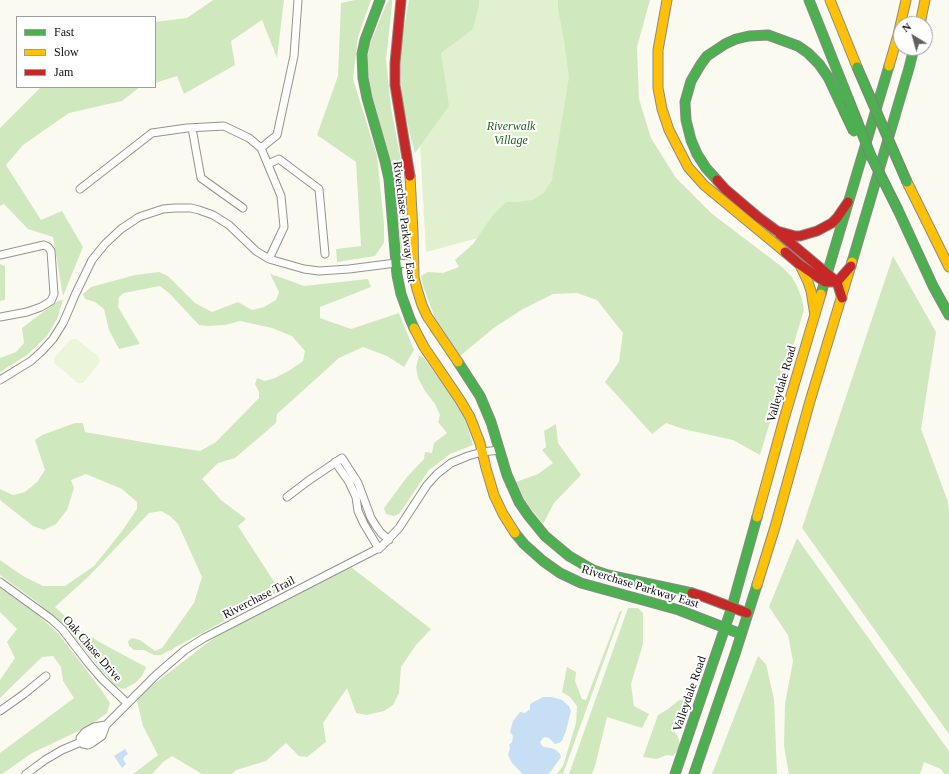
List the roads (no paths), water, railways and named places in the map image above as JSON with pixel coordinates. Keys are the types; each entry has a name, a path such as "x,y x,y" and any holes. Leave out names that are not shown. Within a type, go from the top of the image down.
{"main road":[{"name":"Riverchase Parkway East","path":"380,0 365,40 362,62 362,78 385,162 391,200 397,275 401,294 414,329 424,347 460,400 478,435 494,495 508,522 524,544 534,554 560,573 581,583 640,598 679,610 741,634"},
{"name":"Riverchase Parkway East","path":"401,0 394,75 411,180 414,276 422,305 433,326 480,396 491,422 511,485 519,502 545,536 569,556 593,570 608,575 702,596 747,613"},
{"path":"667,0 658,50 658,88 662,109 670,130 688,167 704,185 799,264 825,282 837,282 851,266"},
{"path":"809,0 871,156 933,286 949,315"},
{"path":"830,0 857,67 907,182 949,267"},
{"name":"Valleydale Road","path":"675,774 732,607 784,419 882,91 906,0"},
{"path":"921,16 924,0"},
{"path":"842,298 837,282 719,184 701,161 691,140 686,120 685,102 691,81 707,56 725,44 749,36 768,36 787,41 798,46 819,64 828,77 857,140 871,156"},
{"path":"694,774 775,527 810,401 842,298 912,56"},
{"path":"777,231 800,236 817,231 832,223 848,202"},
{"path":"799,264 811,291 815,315"}],"street":[{"path":"261,148 277,135 294,56 298,0"},
{"path":"80,189 152,133 186,128 224,126 249,138 261,148 281,196 284,227 269,259"},
{"path":"192,128 201,178 243,208"},
{"path":"268,164 279,159 319,189 325,254"},
{"path":"0,380 31,361 48,345 63,323 92,260 98,251 121,229 145,214 163,209 175,208 199,210 213,215 229,225 256,251 269,259 304,269 320,271 396,263 413,264"},
{"path":"0,255 44,245 48,247 51,251 54,294 50,301 41,307 27,312 0,317"},
{"name":"Riverchase Trail","path":"92,735 102,736 106,725 127,703 173,659 185,650 204,638 379,548 399,528 427,485 437,474 451,463 458,459 482,452 500,450"},
{"path":"287,497 342,458 358,484 371,518 381,533 388,540"},
{"path":"335,462 349,482 356,497 358,511 379,548"},
{"name":"Oak Chase Drive","path":"0,582 62,628 97,674 127,703"},
{"path":"0,711 46,676"},
{"path":"26,774 62,750 81,742 88,745 92,743 92,735 95,726 106,725"},
{"path":"81,742 80,738 82,735 92,735"}],"water":[{"path":"543,697 552,697 562,700 569,706 571,711 562,741 555,744 549,738 545,737 540,742 544,747 556,750 561,757 549,774 523,774 512,763 508,755 510,748 509,745 512,742 513,736 510,732 511,728 513,721 520,712 525,713 530,709 530,704"},
{"path":"125,749 128,754 123,759 126,764 122,768 114,756"}],"park label":[{"name":"Riverwalk Village","path":"511,134"}]}
